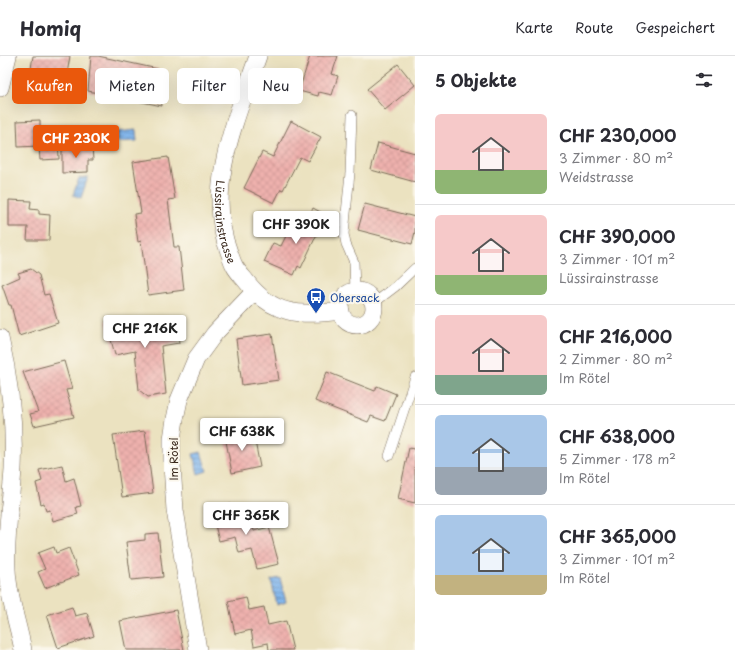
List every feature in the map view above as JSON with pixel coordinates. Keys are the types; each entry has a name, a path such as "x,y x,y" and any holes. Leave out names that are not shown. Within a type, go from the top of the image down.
{"street":[{"name":"Lüssirainstrasse","path":"258,56 227,151 221,185 219,213 224,238 235,266 254,292 273,305 288,312 301,314 341,311"},
{"path":"0,88 5,63"},
{"name":"Im Rötel","path":"198,650 175,510 172,438 179,400 196,359 215,333 254,292"},
{"path":"351,292 365,292 372,299 374,304 374,313 371,318 364,323 354,324 342,316 340,307 344,298 351,292"},
{"path":"0,338 6,365 14,434 13,470 6,538 4,585 23,650"}],"lane":[{"path":"352,115 350,173 344,234 346,244 354,262 355,291"},
{"path":"374,304 415,268"},
{"path":"390,456 415,377"}],"water":[{"path":"136,130 137,141 118,142 117,132"},
{"path":"88,177 81,198 73,195 79,178"},
{"path":"201,452 207,471 198,474 193,454"},
{"path":"280,578 286,602 277,605 271,580"}],"building":[{"path":"33,56 70,56 68,68 31,68"},
{"path":"91,56 98,56 153,68 95,68 95,92 88,91"},
{"path":"310,56 338,56 332,74 338,76 332,95 319,92 318,96 303,92 303,78"},
{"path":"398,64 415,85 385,110 367,89"},
{"path":"40,120 40,130 47,130 47,135 58,135 59,159 40,160 39,146 18,147 17,121"},
{"path":"291,121 321,137 308,161 300,157 283,190 281,189 274,203 244,188 262,152 273,157"},
{"path":"378,143 415,153 415,182 371,170"},
{"path":"92,146 93,160 88,160 88,172 62,173 62,147"},
{"path":"168,157 175,199 168,200 174,247 179,247 184,290 148,295 141,241 138,242 134,214 141,213 133,162"},
{"path":"9,200 31,201 30,209 39,210 39,214 50,215 49,240 27,240 28,227 9,227"},
{"path":"365,204 415,217 415,232 412,244 358,230"},
{"path":"313,208 326,215 301,268 298,266 294,275 264,262 273,243 281,246 291,226 302,231"},
{"path":"31,269 39,275 44,295 49,294 58,323 19,336 11,305 9,305 2,285 20,277 18,273"},
{"path":"158,317 177,329 179,343 161,346 166,394 148,397 139,390 135,351 115,355 106,321 122,319 123,323"},
{"path":"272,334 279,380 242,385 236,339"},
{"path":"64,361 72,389 66,390 74,417 34,426 30,414 38,412 23,372"},
{"path":"327,372 375,391 377,386 396,394 385,421 371,416 368,422 315,401"},
{"path":"145,431 153,493 122,497 113,435"},
{"path":"253,431 260,467 232,473 225,436"},
{"path":"409,448 415,449 415,503 398,499"},
{"path":"62,465 66,481 74,478 81,506 76,507 78,514 53,521 50,510 46,511 44,503 41,504 36,483 42,481 39,470"},
{"path":"231,504 235,518 250,515 254,531 269,527 279,564 257,569 252,550 239,553 235,537 219,541 211,509"},
{"path":"158,533 163,577 131,580 126,542 145,540 145,534"},
{"path":"54,547 56,553 69,548 79,575 45,588 38,572 45,569 38,553"},
{"path":"246,597 249,610 264,607 268,625 286,621 293,650 269,650 268,643 254,646 251,630 235,634 228,601"},
{"path":"72,607 75,616 87,613 94,636 58,648 47,615"},
{"path":"176,610 184,650 126,650 120,621"}],"place":[{"name":"Obersack","path":"316,314"}]}
